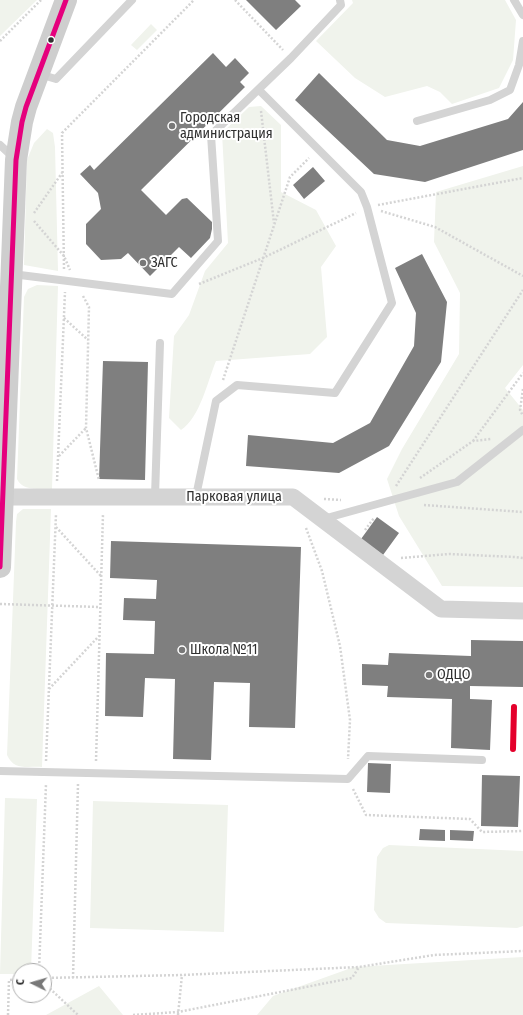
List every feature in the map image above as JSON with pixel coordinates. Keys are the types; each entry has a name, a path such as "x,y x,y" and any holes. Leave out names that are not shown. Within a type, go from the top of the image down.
{"street":[{"path":"56,28 57,0"},
{"path":"0,567 3,497 2,432 12,274 16,160 22,122 66,0"},
{"name":"Парковая улица","path":"3,497 293,497 441,610 523,611"}],"lane":[{"path":"39,74 56,79 132,0"},
{"path":"12,274 172,294 218,241 211,136 291,58 341,5 340,0"},
{"path":"514,0 523,15"},
{"path":"417,121 490,100 510,90 519,65 523,41"},
{"path":"196,496 216,401 237,385 335,392 392,302 367,207 361,192 259,90"},
{"path":"0,145 16,160"},
{"path":"155,496 160,343"},
{"path":"322,519 457,482 523,430"},
{"path":"0,771 348,779 368,756 482,760"}],"path":[{"path":"0,41 41,0"},
{"path":"39,963 64,318 62,133 194,0"},
{"path":"235,0 291,58"},
{"path":"259,90 274,226"},
{"path":"216,401 290,177 318,149"},
{"path":"62,172 30,218 64,256 89,307 86,428 104,496 96,774"},
{"path":"172,294 263,258 367,207 523,178"},
{"path":"367,207 435,227 523,276"},
{"path":"356,545 523,290"},
{"path":"64,318 88,340"},
{"path":"415,482 473,441 523,373"},
{"path":"523,389 520,410 523,416"},
{"path":"58,457 86,428"},
{"path":"473,441 515,436"},
{"path":"305,526 322,570 340,646 350,720 348,779 366,815 470,819 482,832 523,831"},
{"path":"55,527 101,576"},
{"path":"395,558 449,554 523,558"},
{"path":"0,604 100,607"},
{"path":"49,689 99,636"},
{"path":"73,978 79,773"},
{"path":"52,978 182,975 359,966 434,955 523,951"},
{"path":"133,1015 178,1014 352,978 359,966"},
{"path":"178,1014 182,975"},
{"path":"8,1015 9,980 12,980"},
{"path":"52,991 78,1015"}],"shaded area":[{"path":"0,0 37,0 0,36"},
{"path":"352,0 505,0 516,20 513,60 499,88 452,104 440,92 427,86 385,97 355,78 316,41 353,3"},
{"path":"151,24 157,30 137,50 131,45"},
{"path":"261,106 281,125 281,192 316,210 336,246 321,267 327,337 310,354 216,361 198,408 188,424 181,430 169,418 174,336 189,315 205,271 228,243 222,133 249,107"},
{"path":"47,129 53,133 55,147 58,271 24,265 27,160 34,143"},
{"path":"523,166 523,365 505,388 523,410 523,587 442,586 399,516 387,479 402,449 459,354 460,293 434,242 436,192"},
{"path":"37,285 58,286 52,489 27,488 17,479 24,297 28,289"},
{"path":"23,509 51,509 42,767 17,766 7,755 16,522 17,514"},
{"path":"5,798 37,799 31,963 12,963 12,974 0,974"},
{"path":"93,801 228,805 224,932 90,928"},
{"path":"389,845 523,851 523,926 517,928 386,923 379,918 374,910 377,857 383,848"},
{"path":"523,957 523,1015 257,1015 273,996 354,967"},
{"path":"99,986 123,1015 46,1015"}],"building":[{"path":"246,0 295,0 301,6 276,30"},
{"name":"Городская администрация","path":"213,53 226,67 235,58 249,73 240,82 245,87 141,190 166,215 182,199 187,198 212,222 210,238 191,258 179,247 150,276 128,253 121,259 101,260 86,244 86,224 101,209 98,193 80,174 90,165 94,170"},
{"path":"319,73 387,140 420,146 508,119 523,102 523,150 425,182 374,174 295,100"},
{"path":"313,167 325,181 304,199 293,185"},
{"path":"422,254 447,302 441,362 389,446 339,473 246,466 248,435 333,443 370,423 414,346 416,313 395,268"},
{"path":"103,361 148,362 145,480 99,479"},
{"path":"377,517 399,533 383,555 361,539"},
{"path":"111,541 301,547 295,728 249,727 250,683 214,682 211,760 173,759 175,679 145,678 143,717 105,716 106,653 154,654 155,621 123,620 124,598 156,599 157,580 110,578"},
{"path":"471,640 523,641 523,687 470,686 470,699 492,700 490,750 451,748 452,699 387,697 388,686 362,685 362,664 388,665 389,653 471,656"},
{"path":"368,763 391,764 390,793 367,792"},
{"path":"482,775 520,776 518,827 481,826"},
{"path":"420,829 445,830 445,841 419,840"},
{"path":"450,830 474,831 473,841 450,840"}],"transit line":[{"path":"0,567 16,160 26,107 66,0"},
{"path":"513,749 514,707"}],"place":[{"name":"Городская администрация","path":"172,126"},
{"name":"ЗАГС","path":"143,263"},
{"name":"Школа №11","path":"182,650"},
{"name":"ОДЦО","path":"429,675"}]}
